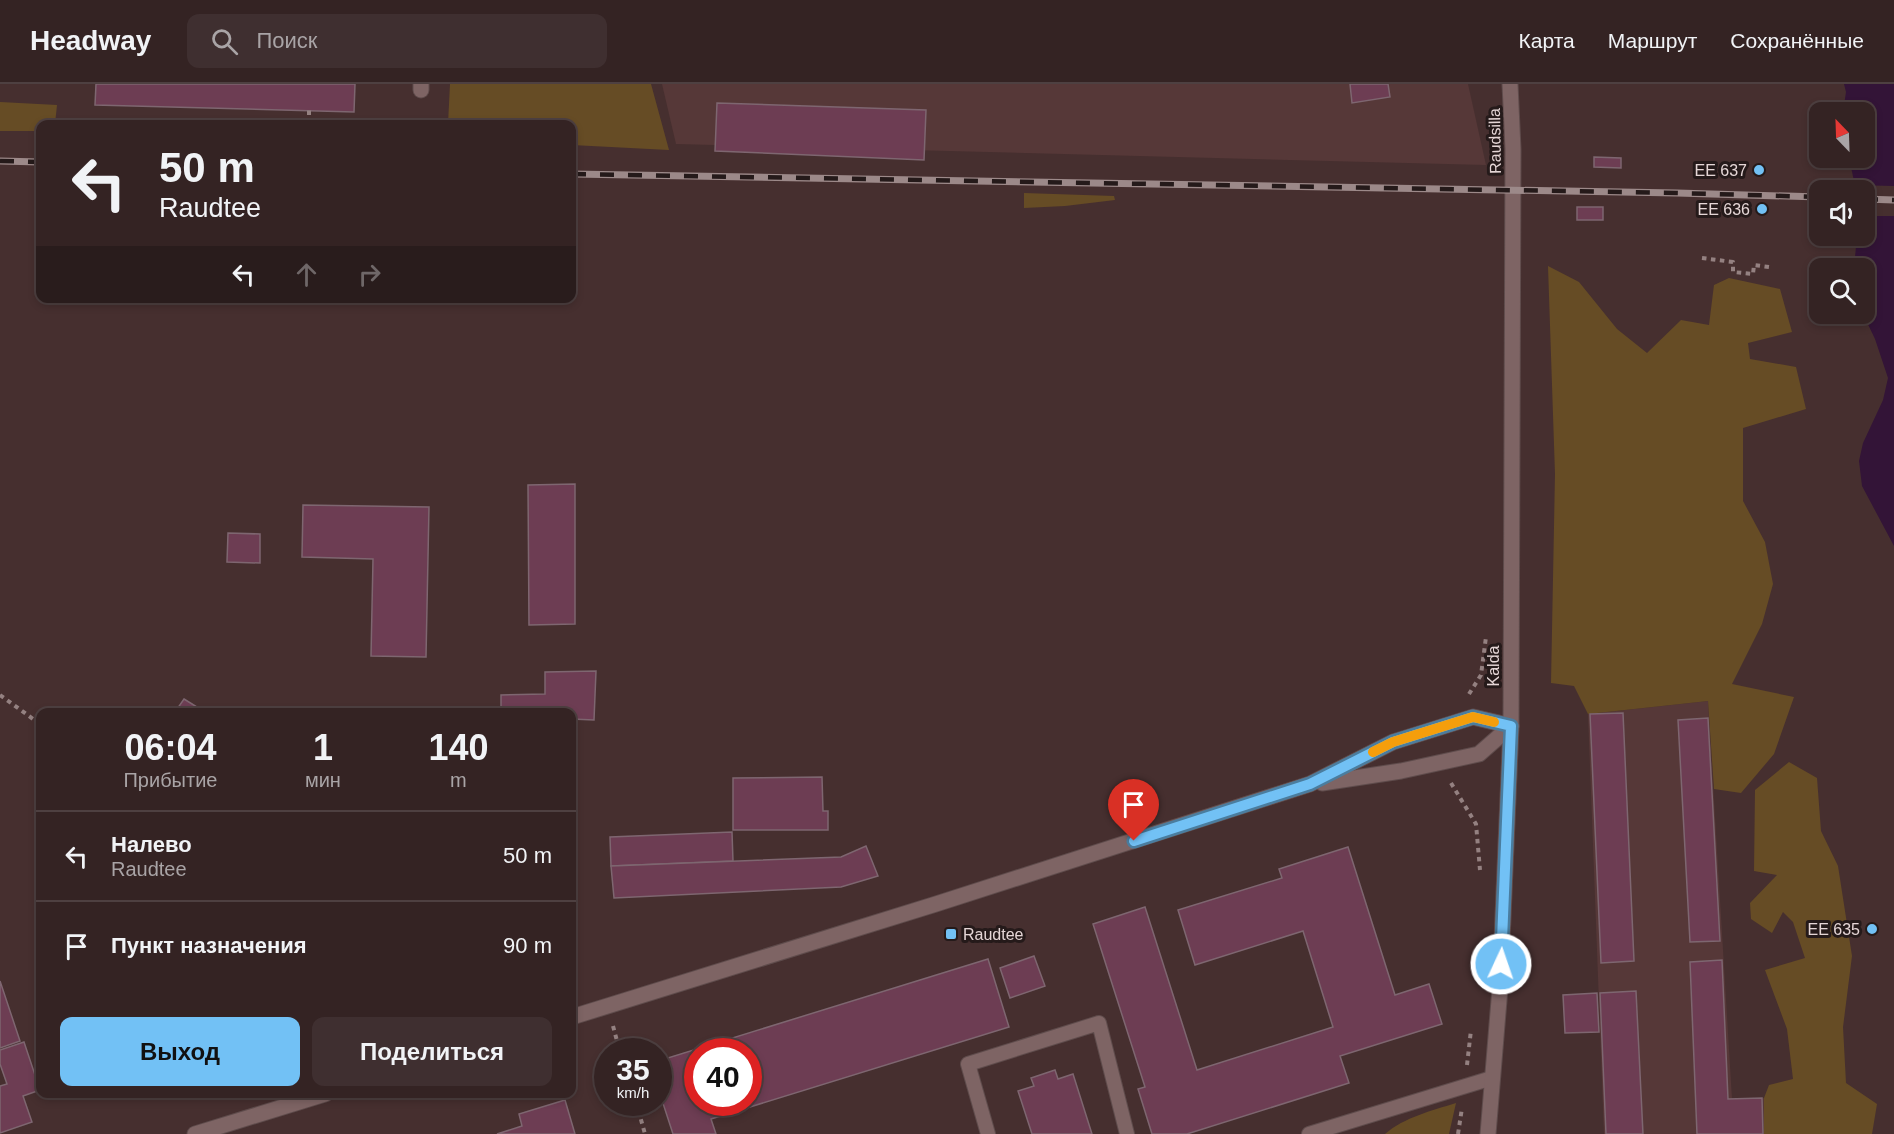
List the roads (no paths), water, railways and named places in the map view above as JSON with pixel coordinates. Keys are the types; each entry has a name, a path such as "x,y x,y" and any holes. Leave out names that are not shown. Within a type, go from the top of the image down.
{"street":[{"name":"Raudsilla","path":"1510,84 1513,111 1513,197"},
{"name":"Kalda","path":"1488,1134 1500,988 1511,726 1513,197"},
{"path":"576,1016 936,904 1310,784 1393,742 1473,717 1511,726"},
{"path":"1310,784 1401,771 1479,754 1511,726"},
{"path":"195,1134 313,1098"}],"lane":[{"path":"988,1134 968,1064 1100,1023 1127,1134"},
{"path":"1309,1134 1492,1078"}],"railway":[{"path":"0,161 36,162"},
{"path":"576,174 1809,197"},
{"path":"1875,199 1894,200"}],"place":[{"name":"EE 637","path":"1759,170"},
{"name":"EE 636","path":"1762,209"},
{"name":"EE 635","path":"1872,929"},
{"name":"Raudtee","path":"951,934"}]}
